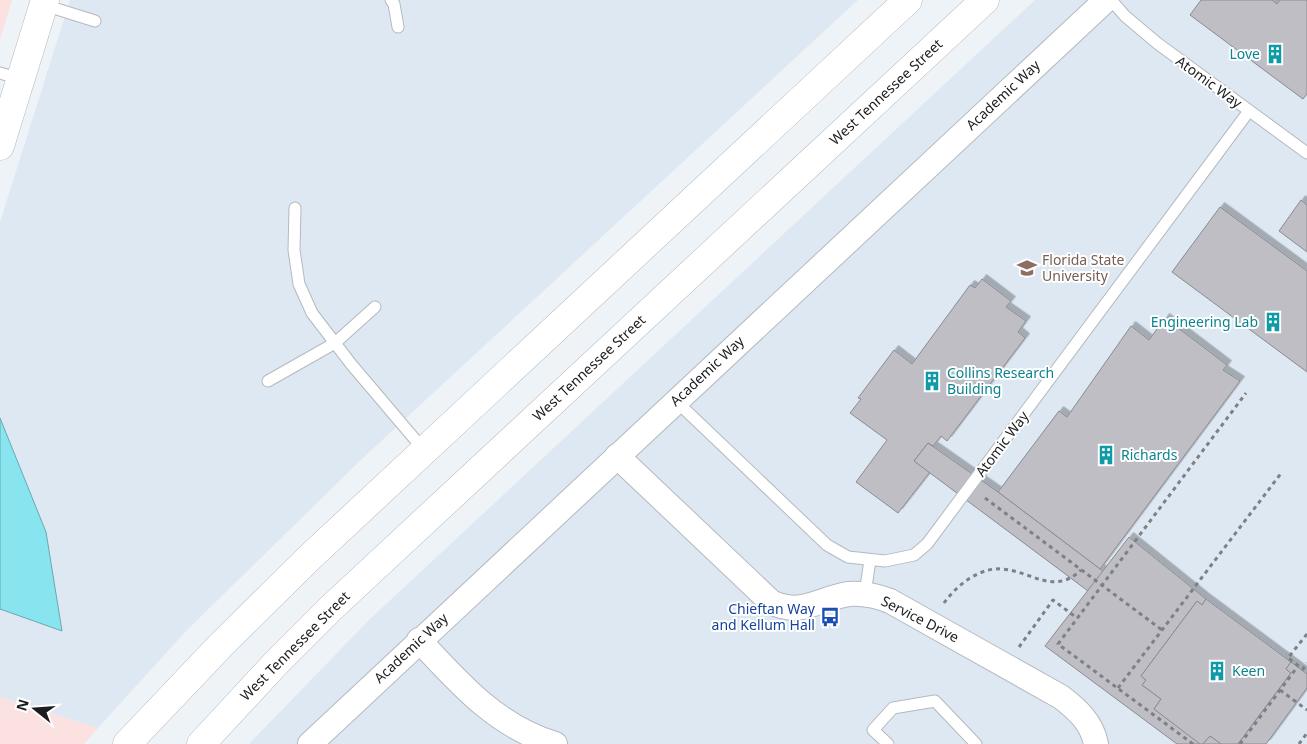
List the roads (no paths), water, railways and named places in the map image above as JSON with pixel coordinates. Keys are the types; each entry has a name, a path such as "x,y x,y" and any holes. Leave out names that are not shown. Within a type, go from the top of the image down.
{"main road":[{"path":"127,744 275,591 908,0"},
{"name":"West Tennessee Street","path":"202,744 277,662 330,609 984,0"},
{"path":"0,146 10,76 44,2"}],"street":[{"name":"Academic Way","path":"310,744 419,640 1106,0"},
{"name":"Service Drive","path":"617,456 771,602 786,608 794,608 812,605 838,596 865,594 882,598 1061,697 1084,717 1091,728 1096,744"},
{"path":"419,640 471,694 496,716 524,732 555,744"}],"lane":[{"path":"391,0 394,4 398,27"},
{"name":"Atomic Way","path":"676,401 827,544 848,557 885,562 898,560 914,555 928,544 1249,111 1157,43 1125,16 1111,0"},
{"path":"44,2 94,21"},
{"path":"1249,111 1307,153"},
{"path":"295,208 294,250 299,284 312,313 424,450"},
{"path":"268,381 335,343 375,307"},
{"path":"865,594 870,560"},
{"path":"888,744 873,730 893,708 935,702 976,744"}],"water":[{"path":"0,418 46,532 62,631 0,609"}],"place":[{"name":"Love","path":"1275,54"},
{"name":"Florida State University","path":"1027,268"},
{"name":"Engineering Lab","path":"1273,322"},
{"name":"Collins Research Building","path":"932,381"},
{"name":"Richards","path":"1106,455"},
{"name":"Chieftan Way and Kellum Hall","path":"830,617"},
{"name":"Keen","path":"1217,671"}]}
